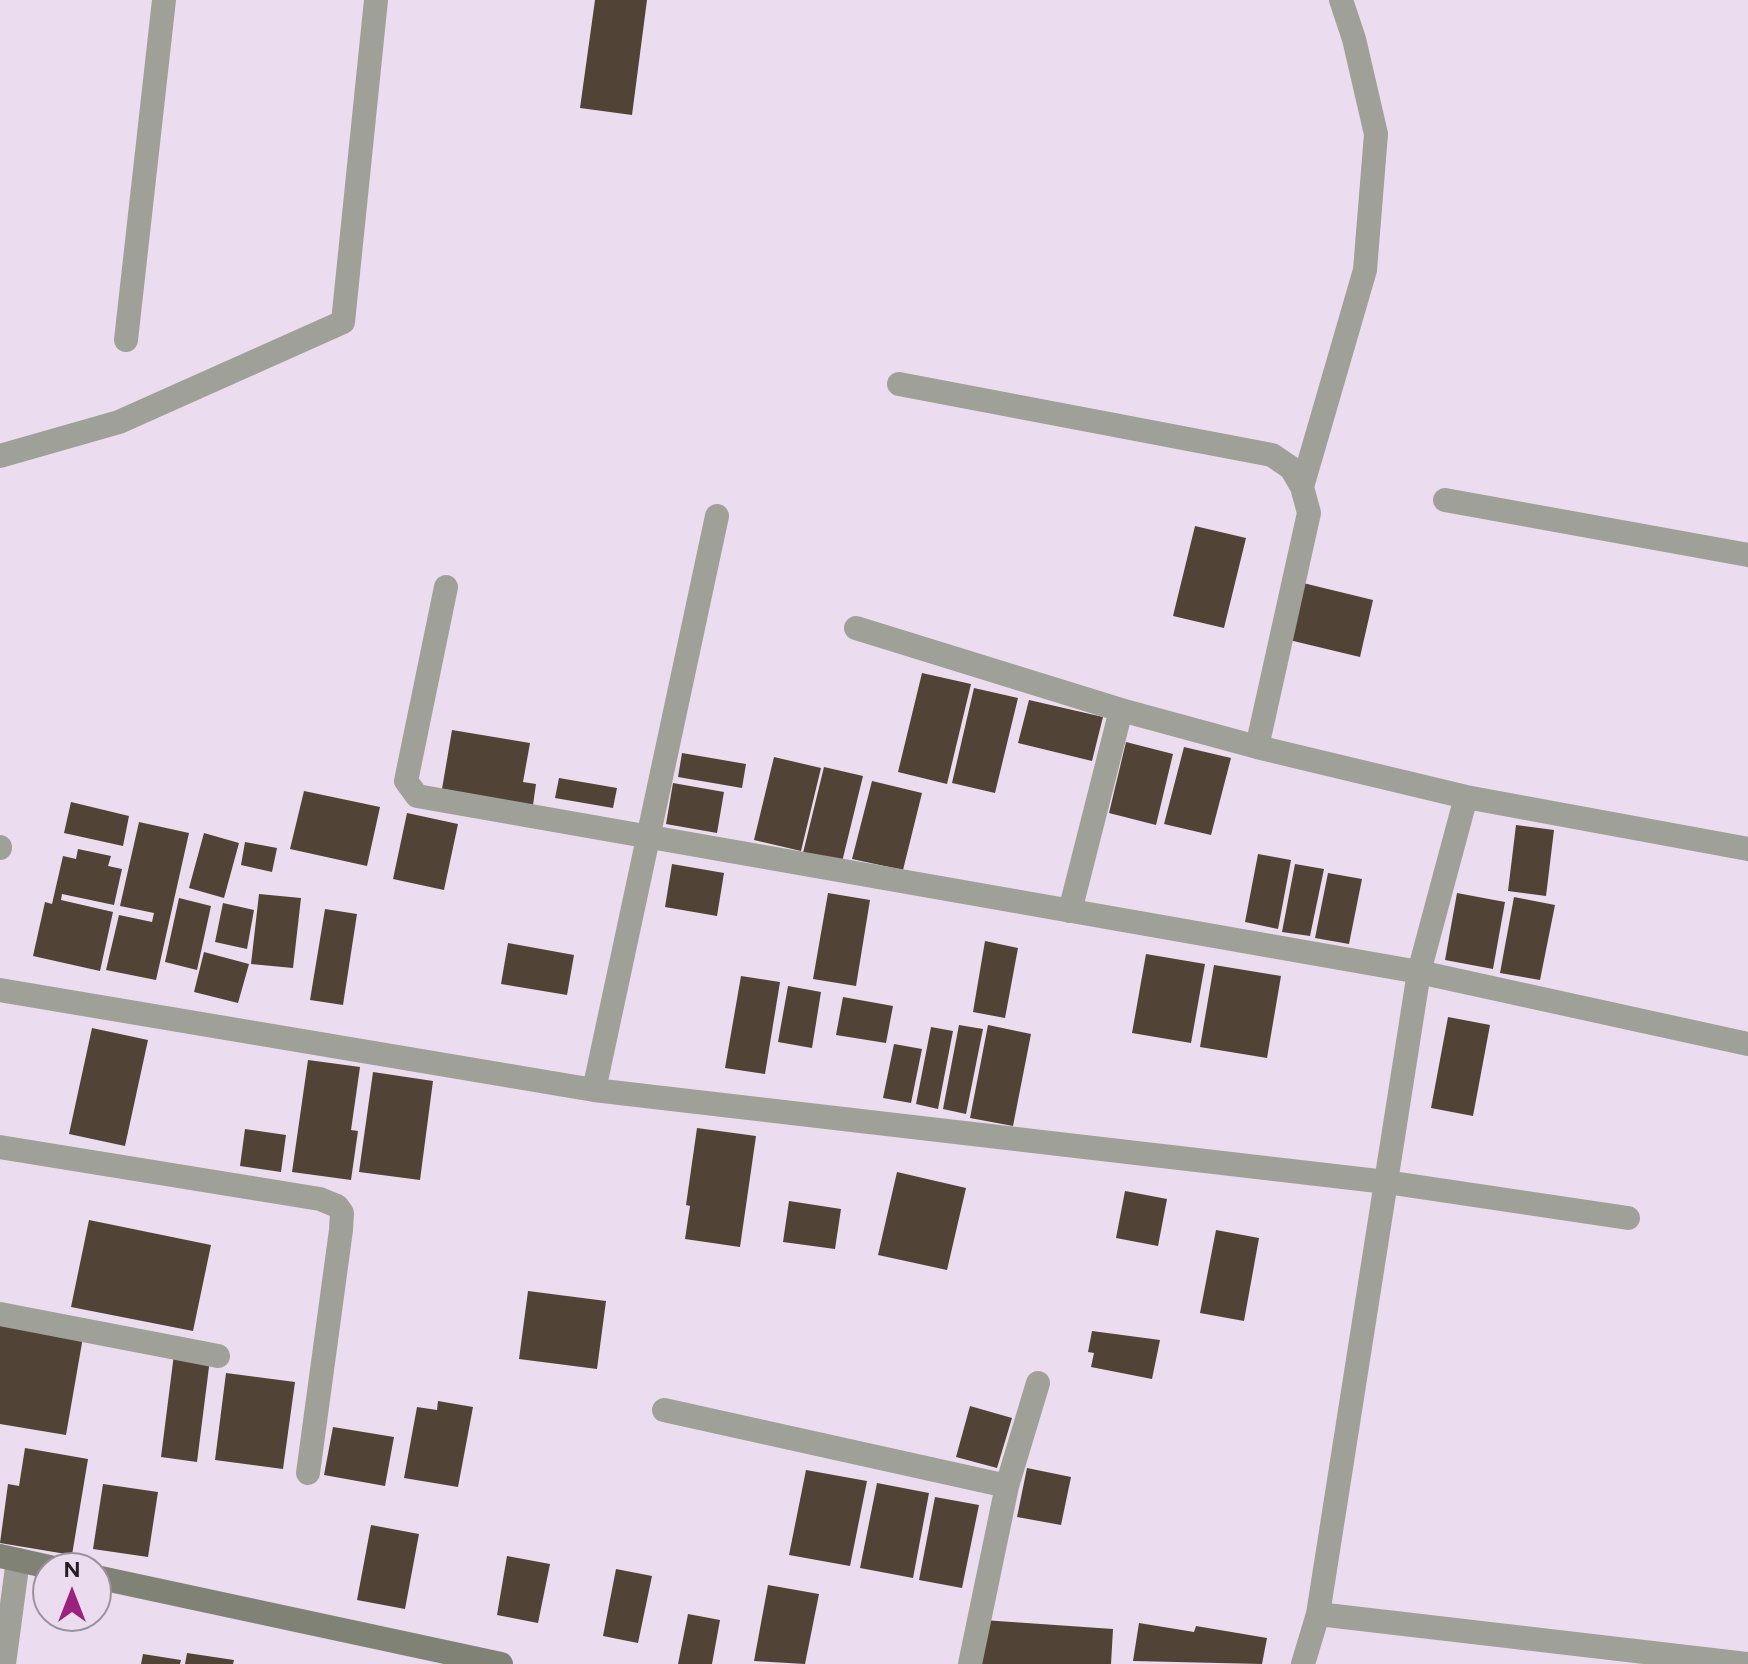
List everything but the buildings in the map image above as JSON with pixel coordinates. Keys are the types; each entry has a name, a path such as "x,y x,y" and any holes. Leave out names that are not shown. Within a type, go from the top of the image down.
{"street":[{"path":"126,340 164,0"},
{"path":"0,456 119,422 343,322 376,0"},
{"path":"1302,487 1365,270 1375,149 1376,134 1354,39 1341,0"},
{"path":"899,384 1272,455 1291,468 1302,487 1309,513 1257,747"},
{"path":"1445,500 1748,555"},
{"path":"594,1090 717,516"},
{"path":"446,587 407,773 409,789 417,796 1419,972 1748,1044"},
{"path":"856,628 1121,710 1257,747 1466,797 1748,849"},
{"path":"1070,911 1121,710"},
{"path":"1303,1664 1318,1614 1419,972 1466,797"},
{"path":"0,990 594,1090 1386,1182 1628,1218"},
{"path":"0,1147 320,1199 337,1206 342,1213 341,1230 308,1473"},
{"path":"0,1314 218,1356"},
{"path":"970,1664 1007,1486 1038,1383"},
{"path":"664,1410 1007,1486"},
{"path":"4,1664 9,1558 32,1563"},
{"path":"112,1580 501,1664"},
{"path":"1318,1614 1747,1664"}]}
